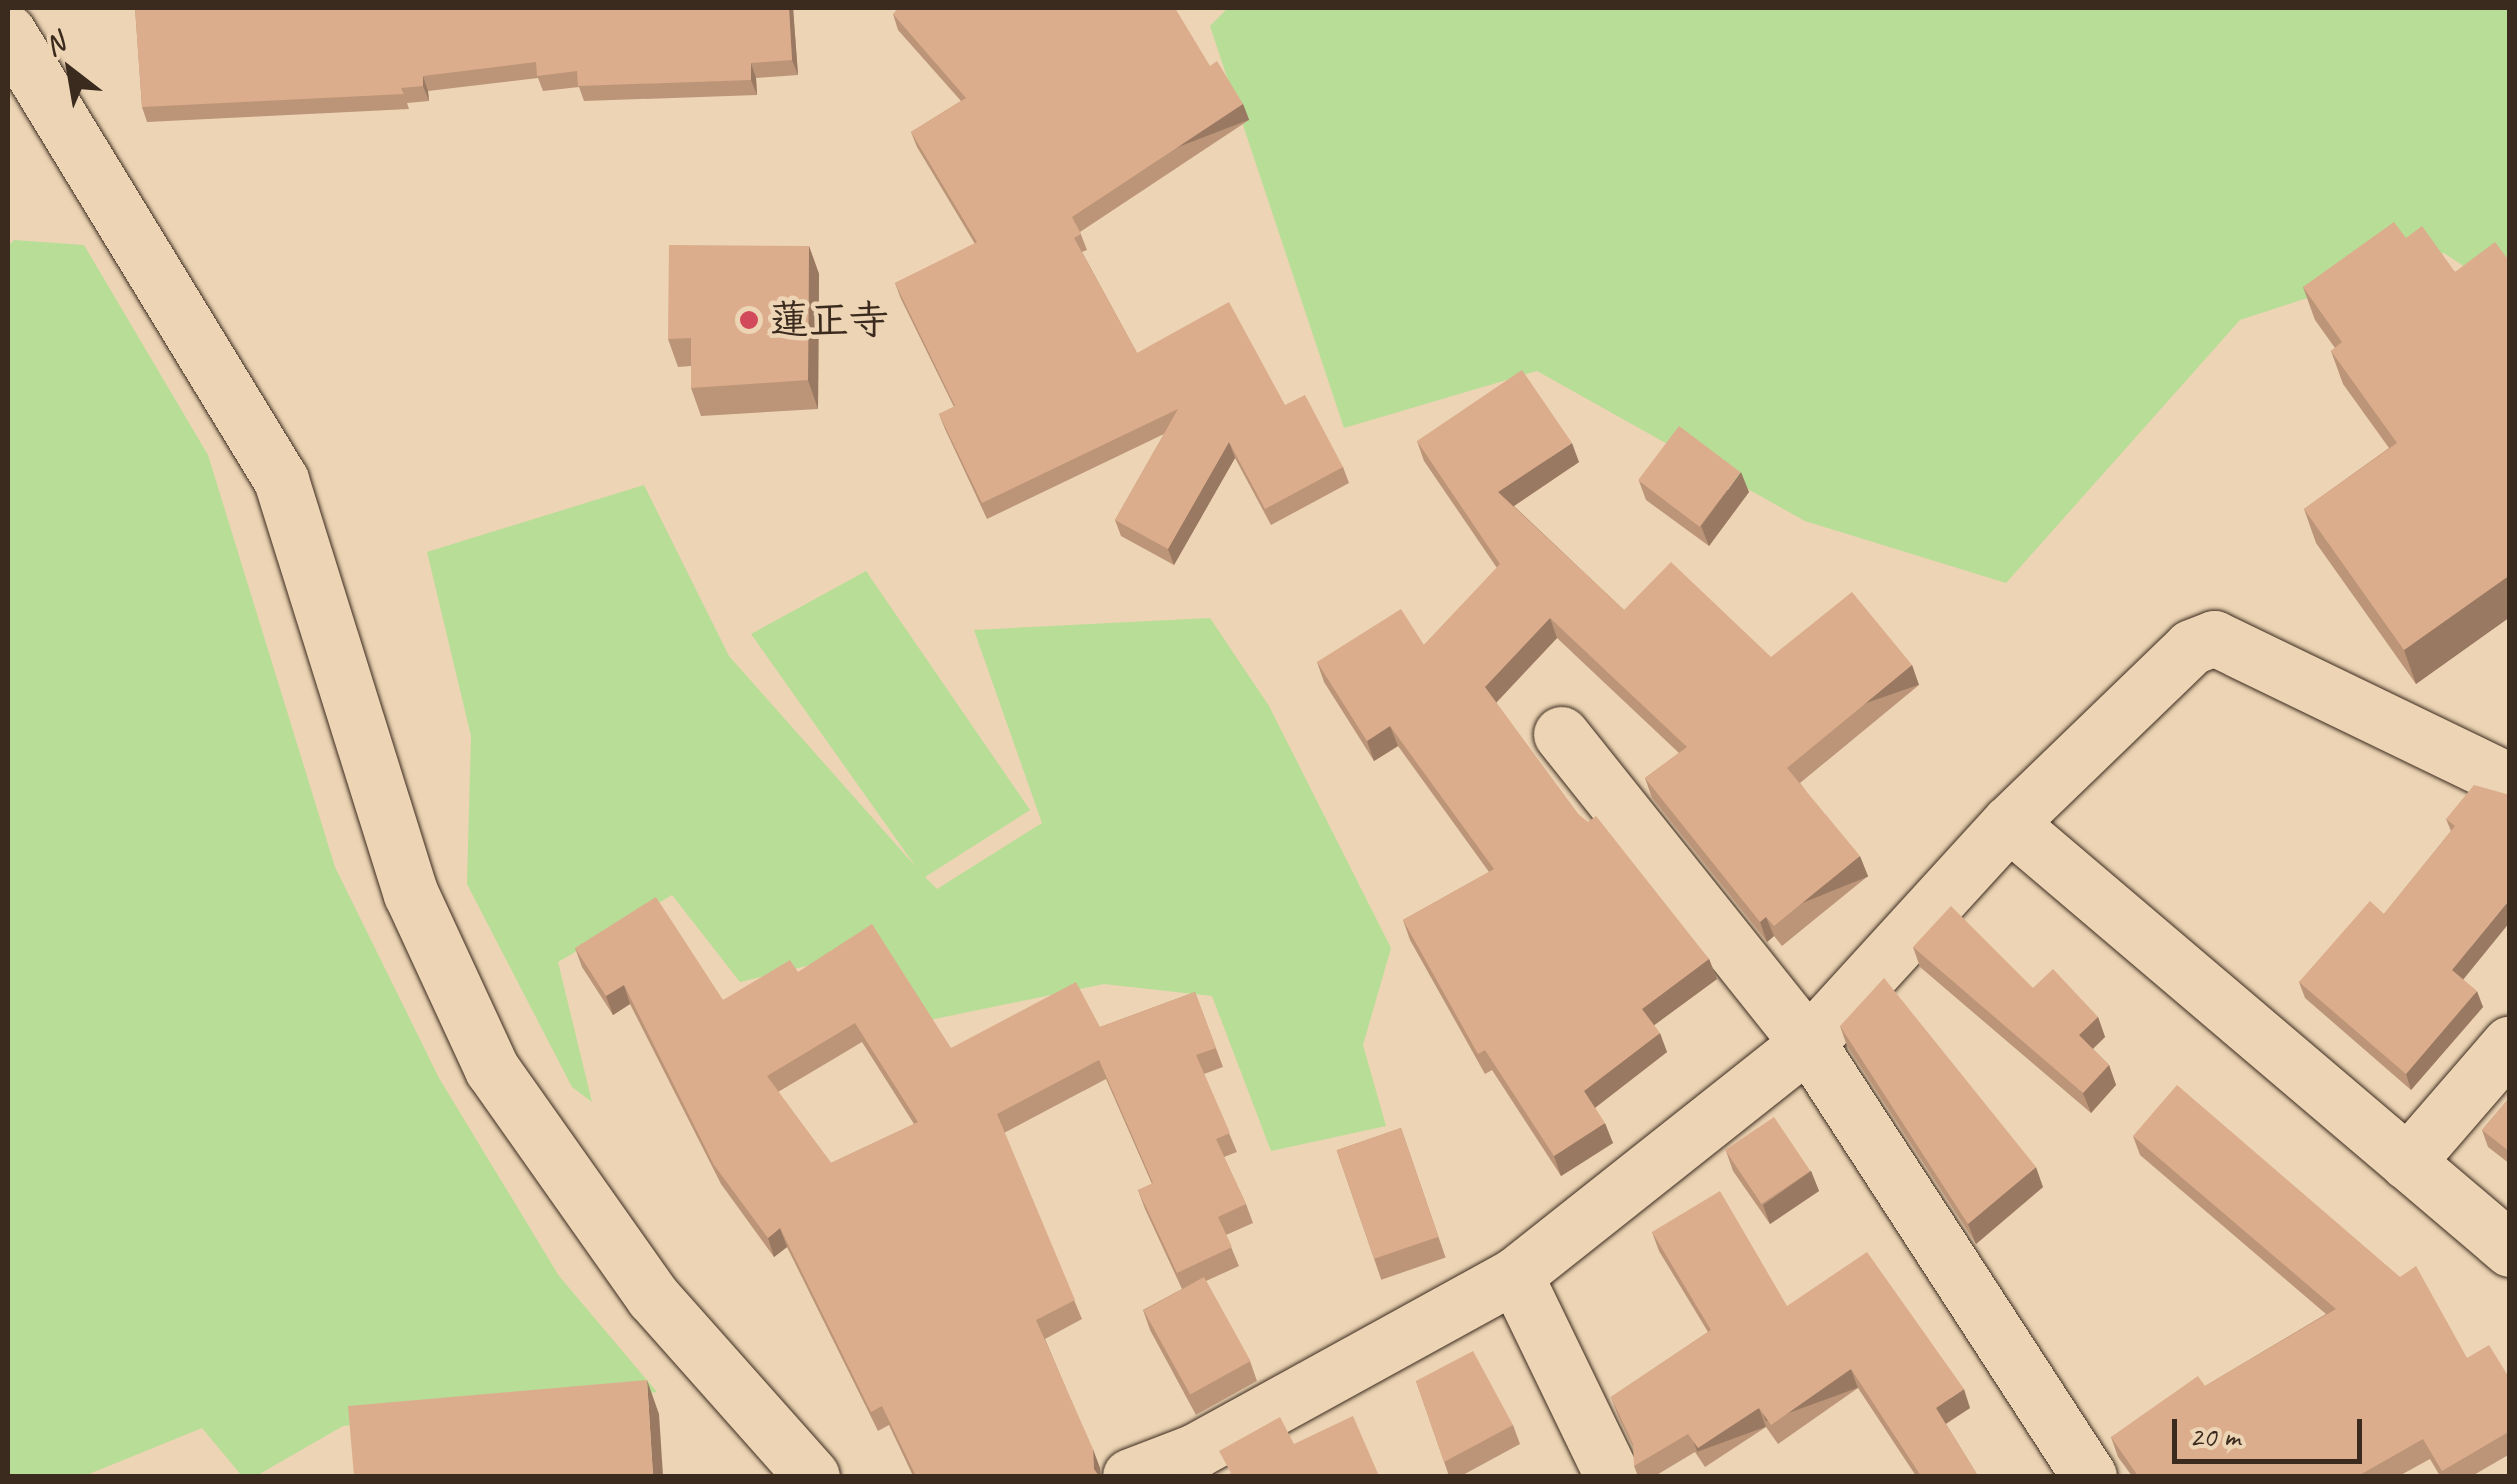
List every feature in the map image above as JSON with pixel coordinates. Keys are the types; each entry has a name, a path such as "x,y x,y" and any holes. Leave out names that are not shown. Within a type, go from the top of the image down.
{"street":[{"path":"8,32 281,480 412,894 492,1069 653,1297 812,1476"},
{"path":"1130,1476 1195,1452 1515,1275 1808,1043 2009,822 2162,671 2214,638 2510,781"},
{"path":"1561,734 1808,1043 2089,1476"},
{"path":"2009,822 2510,1249"},
{"path":"2406,1162 2510,1043"},
{"path":"1515,1275 1612,1476"}],"green space":[{"path":"1228,8 2509,8 2509,296 2444,253 2240,320 2006,583 1805,521 1537,371 1344,428 1210,26"},
{"path":"14,240 84,245 208,455 335,867 439,1078 559,1276 657,1392 343,1426 256,1476 242,1476 202,1428 84,1476 8,1476 8,246"},
{"path":"644,485 729,656 916,867 751,634 866,571 1030,810 925,877 937,889 1042,823 974,630 1210,618 1269,706 1391,948 1363,1045 1386,1126 1271,1151 1212,996 1104,984 910,1024 827,961 740,982 672,895 558,962 592,1102 572,1087 467,884 471,736 427,552"}],"building":[{"path":"135,8 789,8 792,60 751,63 751,80 578,86 577,71 537,76 536,62 423,76 423,86 401,88 404,94 142,107"},
{"path":"898,8 1175,8 1210,66 1217,61 1243,104 1072,217 1081,234 1074,238 1137,353 1229,302 1285,405 1305,395 1343,467 1265,509 1229,442 1168,549 1115,520 1178,409 982,503 939,414 955,406 895,283 977,242 911,132 966,98 893,14"},
{"path":"2394,222 2406,238 2422,226 2455,272 2495,242 2510,262 2510,575 2404,650 2304,509 2397,443 2331,351 2342,342 2303,287"},
{"name":"蓮正寺","path":"669,245 809,246 808,380 691,388 691,338 668,339"},
{"path":"1522,370 1572,443 1498,492 1624,610 1671,562 1771,657 1852,592 1912,665 1787,768 1860,856 1774,926 1766,917 1760,922 1645,778 1687,747 1550,618 1485,687 1578,814 1588,822 1596,816 1709,959 1642,1009 1660,1033 1584,1091 1605,1123 1554,1156 1485,1050 1478,1054 1403,920 1494,869 1390,726 1367,741 1317,662 1401,609 1424,645 1500,564 1417,441"},
{"path":"1679,426 1740,472 1700,527 1638,480"},
{"path":"2474,785 2510,795 2510,899 2452,970 2477,991 2406,1074 2299,982 2370,901 2384,914 2455,826 2446,819"},
{"path":"656,897 723,1000 790,960 798,972 872,924 951,1048 1076,982 1100,1027 1195,992 1216,1048 1196,1055 1230,1133 1216,1139 1246,1204 1218,1217 1232,1247 1177,1273 1138,1190 1153,1183 1099,1060 997,1114 1075,1300 1036,1320 1093,1449 1094,1469 1099,1476 916,1476 882,1406 871,1412 780,1228 768,1238 714,1165 624,985 606,996 575,948","holes":["855,1023 918,1122 831,1163 767,1076"]},
{"path":"1951,906 2033,988 2053,969 2098,1017 2079,1035 2109,1065 2083,1093 1913,947"},
{"path":"1884,978 2036,1167 1968,1224 1840,1026"},
{"path":"2177,1085 2400,1277 2416,1266 2467,1358 2489,1345 2510,1379 2510,1431 2442,1471 2423,1439 2358,1476 2138,1476 2111,1437 2198,1376 2205,1386 2336,1309 2133,1136"},
{"path":"2510,1097 2510,1152 2482,1130"},
{"path":"1774,1117 1810,1171 1761,1204 1725,1150"},
{"path":"1401,1128 1438,1237 1374,1259 1337,1150"},
{"path":"1720,1191 1787,1306 1867,1252 1964,1389 1936,1408 1978,1476 1921,1476 1851,1369 1771,1425 1759,1408 1698,1448 1688,1434 1634,1466 1633,1444 1611,1397 1711,1330 1652,1232"},
{"path":"1204,1277 1251,1361 1190,1394 1144,1310"},
{"path":"1473,1351 1513,1425 1444,1462 1416,1381"},
{"path":"647,1380 653,1476 354,1476 348,1406"},
{"path":"1353,1416 1379,1476 1222,1476 1231,1473 1219,1451 1280,1417 1294,1444"}],"place":[{"name":"蓮正寺","path":"749,320"}]}
